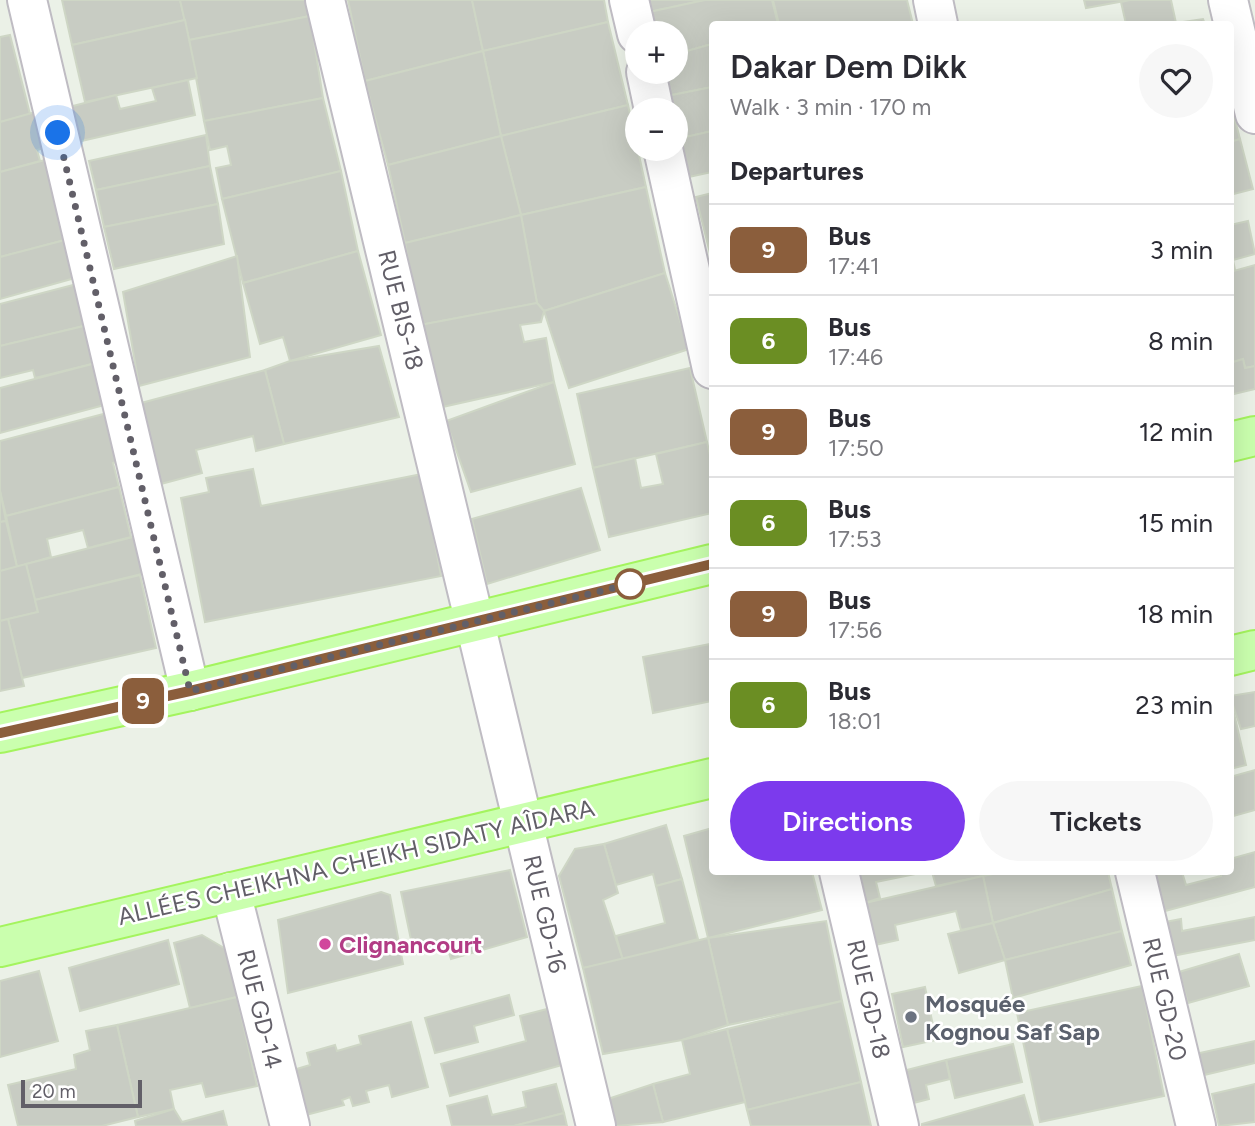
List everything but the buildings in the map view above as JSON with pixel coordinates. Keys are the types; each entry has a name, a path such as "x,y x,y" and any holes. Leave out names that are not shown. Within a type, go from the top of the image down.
{"main road":[{"path":"1234,441 1255,436"},
{"path":"0,733 190,691 709,565"},
{"path":"1234,655 1255,650"},
{"name":"ALLÉES CHEIKHNA CHEIKH SIDATY AÎDARA","path":"0,947 231,892 522,812 709,779"}],"street":[{"path":"27,0 190,691"},
{"name":"RUE BIS-18","path":"325,0 476,620"},
{"path":"629,0 634,21"},
{"path":"933,0 937,21"},
{"path":"1228,0 1233,21"},
{"path":"1234,25 1255,114"},
{"path":"666,161 709,356"},
{"name":"RUE GD-16","path":"476,620 596,1126"},
{"name":"RUE GD-18","path":"840,875 899,1126"},
{"name":"RUE GD-20","path":"1136,875 1196,1126"},
{"name":"RUE GD-14","path":"231,892 290,1126"}],"bus line":[{"name":"9","path":"0,733 190,691 709,565"}],"place":[{"name":"Clignancourt","path":"325,944"},
{"name":"Mosquée Kognou Saf Sap","path":"911,1017"}],"route":[{"path":"58,133 190,691 634,583 630,584"}]}
